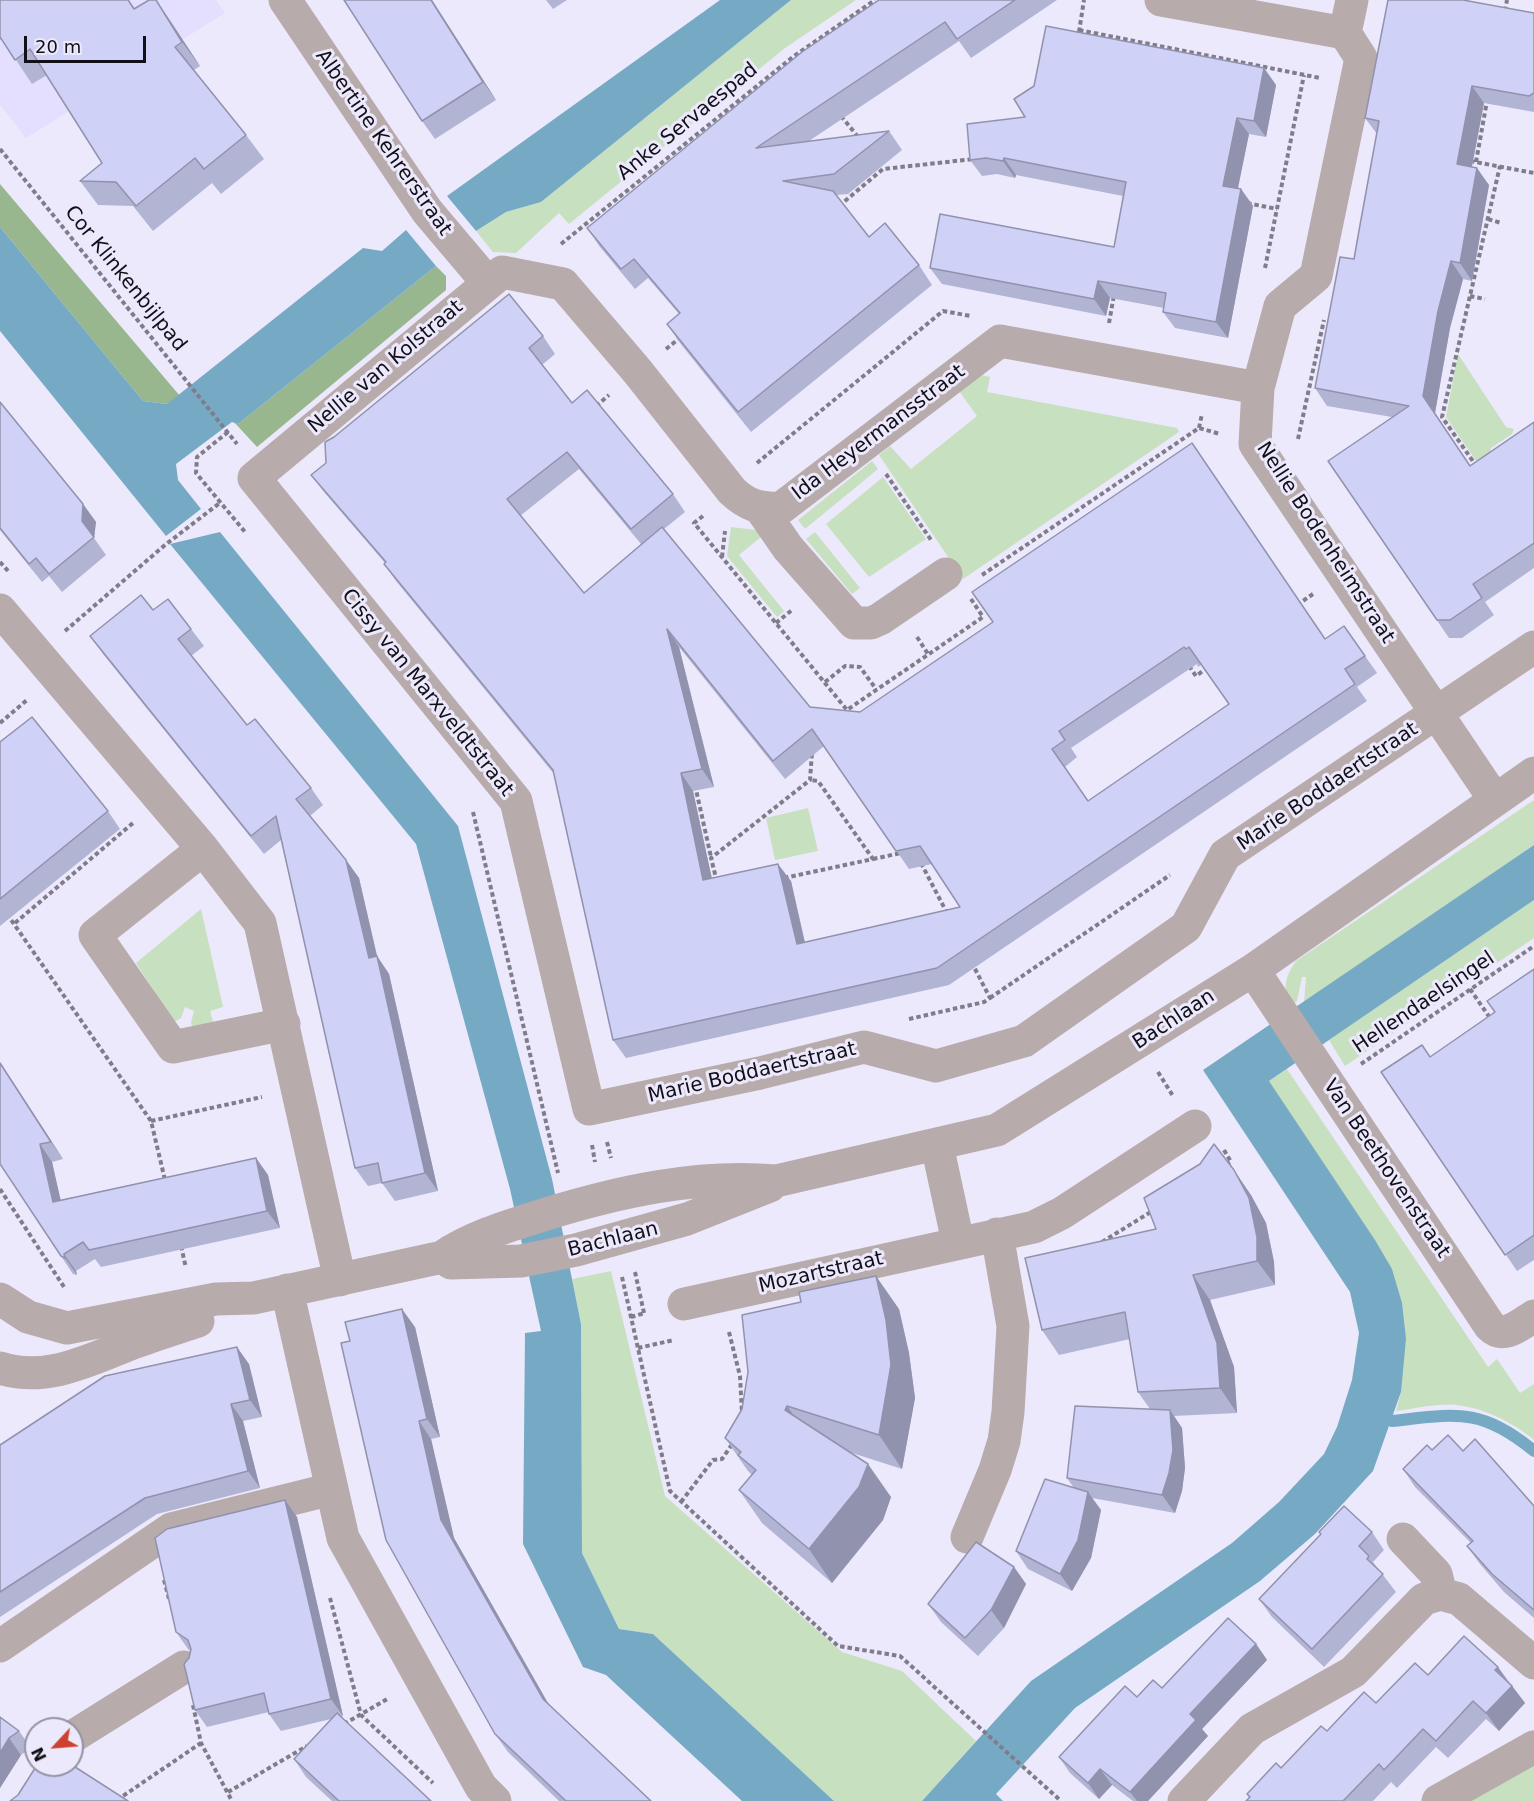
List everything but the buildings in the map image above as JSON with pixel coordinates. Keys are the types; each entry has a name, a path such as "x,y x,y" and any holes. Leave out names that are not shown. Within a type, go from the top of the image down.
{"street":[{"name":"Albertine Kehrerstraat","path":"285,0 427,211 487,282"},
{"path":"1161,0 1345,33"},
{"path":"1280,306 1317,276 1361,58 1345,33 1352,0"},
{"name":"Nellie van Kolstraat","path":"254,478 487,282 502,272 523,274"},
{"path":"523,274 563,284 638,372 732,491 744,502 761,508 788,548 854,623 871,623 880,619 946,574"},
{"name":"Nellie Bodenheimstraat","path":"1280,306 1258,388 1255,444 1495,800"},
{"name":"Ida Heyermansstraat","path":"761,508 781,508 1000,341 1258,388"},
{"name":"Cissy van Marxveldtstraat","path":"254,478 516,801 589,1109"},
{"path":"0,610 203,849 260,923 285,1024 297,1089 340,1280"},
{"name":"Marie Boddaertstraat","path":"589,1109 760,1073 864,1047 936,1066 1024,1041 1186,927 1225,855 1437,714 1534,646"},
{"name":"Bachlaan","path":"253,1298 442,1257 457,1247 513,1224 626,1191 743,1179 776,1181 997,1130 1253,970 1534,773"},
{"path":"203,849 95,935 173,1047 285,1024"},
{"name":"Van Beethovenstraat","path":"1253,970 1490,1326 1495,1330 1507,1332 1534,1316"},
{"name":"Mozartstraat","path":"684,1304 957,1242 1034,1227 1062,1213 1194,1127"},
{"path":"938,1145 957,1242"},
{"name":"Bachlaan","path":"442,1257 451,1263 520,1261 576,1250 687,1219 765,1190 776,1181"},
{"path":"967,1537 995,1470 1004,1441 1008,1412 1013,1326 997,1234"},
{"path":"287,1290 343,1538 481,1787 495,1801"},
{"path":"0,1299 20,1313 45,1324 67,1328 89,1326 216,1299 253,1298"},
{"path":"0,1368 16,1373 34,1373 73,1366 218,1315 253,1298"},
{"path":"0,1646 171,1528 332,1489"},
{"path":"1403,1539 1436,1574 1441,1594"},
{"path":"1184,1801 1252,1729 1353,1672 1424,1599 1441,1594 1458,1599 1534,1663"},
{"path":"84,1730 184,1667"},
{"path":"1438,1801 1534,1747"}],"path":[{"name":"Anke Servaespad","path":"523,274 794,56 875,0"},
{"path":"1077,41 1084,0"},
{"path":"1502,23 1507,0"},
{"path":"1079,30 1356,86"},
{"path":"794,56 800,65"},
{"path":"1280,306 1264,274 1304,75"},
{"path":"1476,162 1489,93"},
{"path":"835,108 863,143"},
{"name":"Cor Klinkenbijlpad","path":"0,149 226,430 197,456 196,473 246,533"},
{"path":"838,207 883,169 981,158"},
{"path":"1465,160 1534,173"},
{"path":"876,161 883,169"},
{"path":"1479,470 1442,417 1500,166"},
{"path":"1242,202 1277,209"},
{"path":"1488,219 1502,223"},
{"path":"1277,475 1293,466 1326,312 1317,276"},
{"path":"1102,359 1115,294"},
{"path":"1470,296 1485,299"},
{"path":"587,414 684,335"},
{"path":"865,443 932,541 923,548"},
{"path":"38,656 165,545 216,505"},
{"path":"1082,507 1088,517"},
{"path":"1294,607 1343,573"},
{"path":"983,617 990,627"},
{"path":"1186,661 1196,675 1215,662"},
{"path":"825,682 845,666 860,667 876,689"},
{"path":"839,717 847,710"},
{"path":"810,780 813,748"},
{"path":"693,777 719,892"},
{"path":"711,858 810,780 818,781 873,859"},
{"path":"467,806 475,815 559,1178 562,1209"},
{"path":"15,923 135,821"},
{"path":"774,881 904,852"},
{"path":"920,861 952,924"},
{"path":"864,1047 871,1027 984,1002 1172,873"},
{"path":"0,905 15,923 151,1121 168,1190"},
{"name":"Hellendaelsingel","path":"1330,1085 1534,946"},
{"path":"968,956 990,998"},
{"path":"1470,989 1496,1026"},
{"path":"1155,1067 1194,1127"},
{"path":"537,1082 543,1080"},
{"path":"151,1121 297,1089"},
{"path":"589,1109 589,1132 603,1197"},
{"path":"0,1189 89,1326"},
{"path":"179,1235 195,1304"},
{"path":"614,1239 670,1491 838,1646 900,1656 1061,1801"},
{"path":"728,1328 740,1376 742,1412 739,1421"},
{"path":"681,1502 713,1460 722,1459 734,1441"},
{"path":"340,1727 421,1678"},
{"path":"108,1794 118,1801 201,1743"},
{"path":"228,1792 310,1744"}],"shaded area":[{"path":"0,0 216,0 225,13 26,138 0,105"}],"green space":[{"path":"791,0 856,0 785,48 569,224 559,213 516,253 493,252 476,231 506,212 541,202"},
{"path":"0,184 180,396 167,404 143,401 0,227"},
{"path":"436,266 446,276 446,290 257,447 233,421 238,424"},
{"path":"1458,354 1506,427 1514,429 1512,434 1491,448 1485,474 1446,417"},
{"path":"977,374 990,377 987,392 1177,428 1179,432 963,579 879,455 890,446 911,469 977,416 959,391"},
{"path":"872,461 878,469 805,529 798,520"},
{"path":"883,477 926,539 869,577 826,524"},
{"path":"731,527 757,530 761,537 739,555 784,611 777,617 727,556"},
{"path":"815,532 860,588 852,594 806,539"},
{"path":"1534,800 1534,845 1304,1002 1306,977 1302,977 1297,1001 1288,1006 1286,982 1296,961"},
{"path":"808,808 818,851 775,860 766,818"},
{"path":"1534,900 1534,938 1345,1066 1329,1040"},
{"path":"201,909 223,1007 210,1011 214,1025 193,1030 191,1022 194,1011 185,1007 181,1018 174,1022 136,963"},
{"path":"1287,1069 1488,1367 1497,1359 1520,1393 1534,1384 1534,1440 1498,1417 1478,1409 1442,1405 1396,1411 1401,1392 1269,1081"},
{"path":"611,1271 665,1496 842,1652 902,1671 976,1741 922,1801 834,1801 653,1634 619,1629 582,1553 581,1324 572,1279"},
{"path":"1534,1763 1534,1801 1463,1801"}],"water":[{"path":"720,0 791,0 541,202 506,212 476,231 447,196"},
{"path":"0,227 143,401 167,404 363,248 382,251 406,230 436,266 238,424 232,422 176,464 178,480 201,509 166,536 0,331"},
{"path":"220,532 458,826 552,1179 581,1324 582,1553 619,1629 653,1634 834,1801 742,1801 606,1675 583,1667 523,1544 525,1333 541,1331 510,1189 416,844 170,544"},
{"path":"1534,845 1534,900 1269,1081 1375,1240 1392,1269 1402,1303 1406,1339 1401,1392 1373,1471 1315,1534 1260,1581 1075,1708 996,1794 1003,1801 922,1801 1031,1681 1232,1543 1279,1502 1324,1454 1337,1427 1352,1380 1359,1333 1350,1292 1203,1070"}],"waterway":[{"path":"1392,1421 1451,1416 1483,1420 1515,1437 1534,1451"}]}
